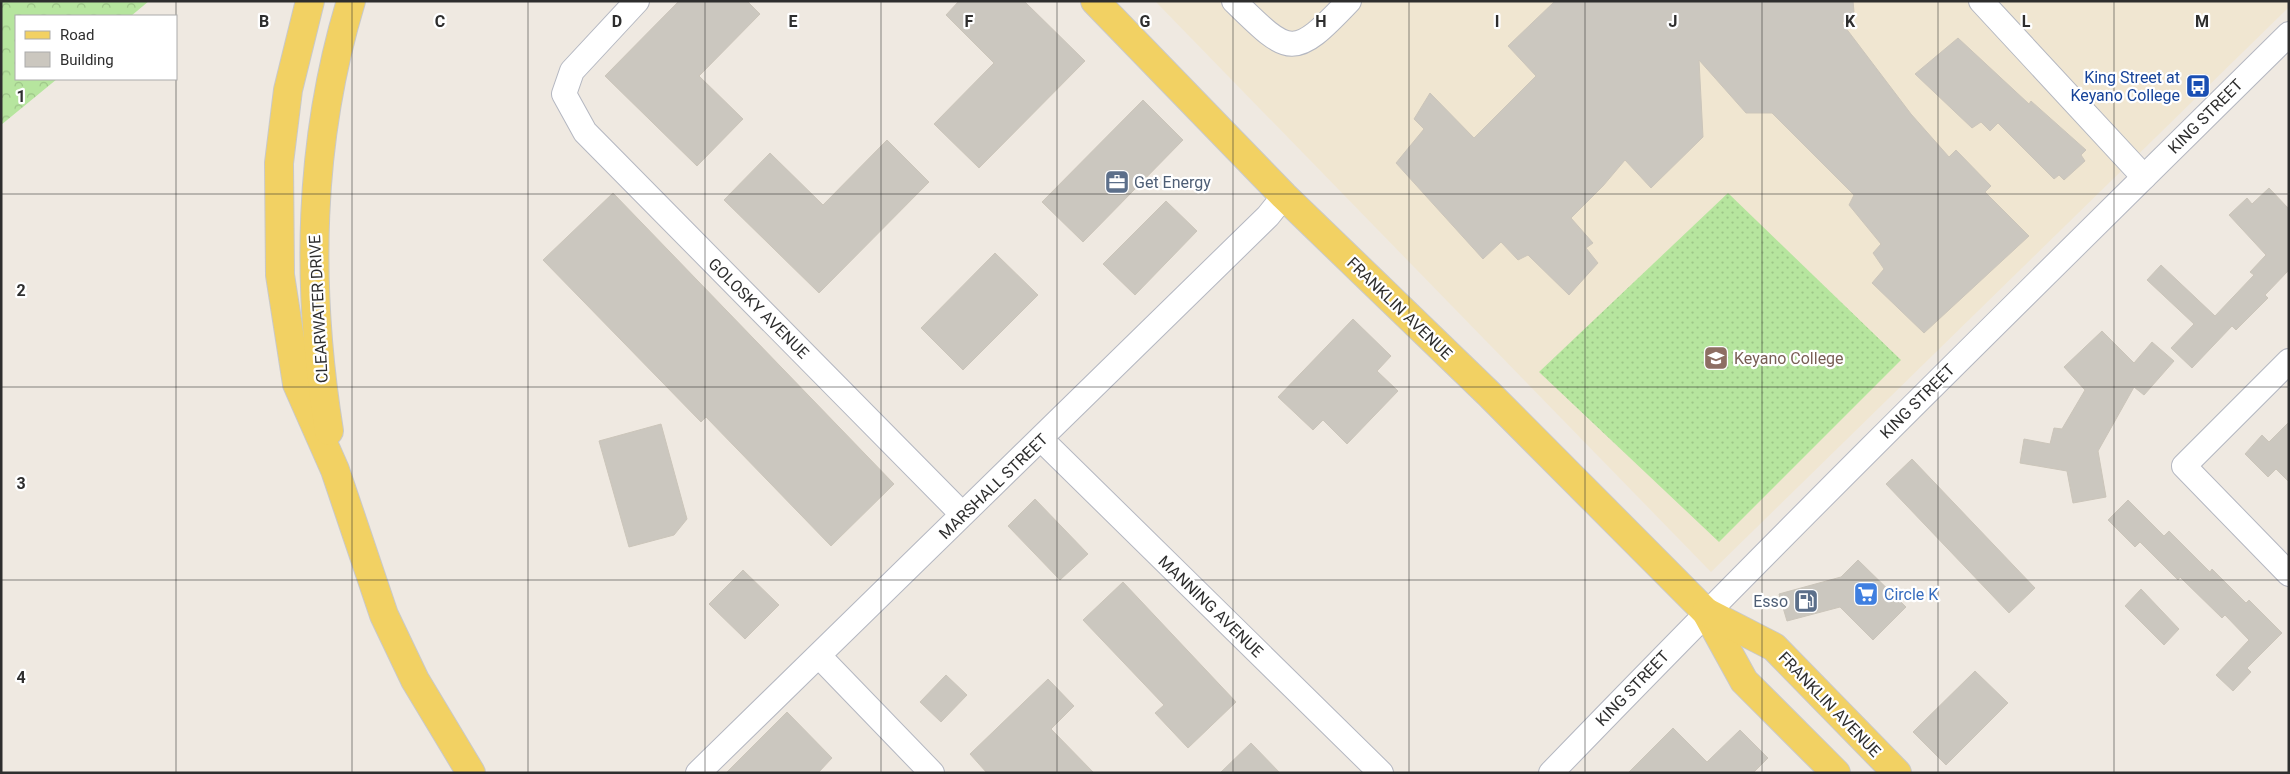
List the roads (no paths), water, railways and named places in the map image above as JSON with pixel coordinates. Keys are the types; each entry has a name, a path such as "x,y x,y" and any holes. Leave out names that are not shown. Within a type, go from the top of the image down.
{"main road":[{"name":"CLEARWATER DRIVE","path":"310,1 288,90 279,163 280,275 297,384 335,470 384,615 415,680 471,773"},
{"name":"CLEARWATER DRIVE","path":"335,470 321,378 314,305 313,231 318,157 333,72 351,1"},
{"name":"FRANKLIN AVENUE","path":"1096,1 1284,196 1489,394 1706,612 1744,681 1836,773"},
{"name":"FRANKLIN AVENUE","path":"1706,612 1774,647 1897,773"}],"street":[{"name":"GOLOSKY AVENUE","path":"637,1 572,71 564,94 586,132 962,514"},
{"path":"1234,1 1269,35 1288,45 1300,44 1318,33 1349,1"},
{"path":"1981,1 2144,177"},
{"name":"KING STREET","path":"1551,773 1706,612 2289,34"},
{"name":"MARSHALL STREET","path":"698,773 1268,216 1284,196"},
{"path":"2289,361 2184,466 2289,574"},
{"name":"MANNING AVENUE","path":"1041,439 1381,773"},
{"path":"819,656 932,773"}],"place":[{"name":"King Street at Keyano College","path":"2198,86"},
{"name":"Get Energy","path":"1117,182"},
{"name":"Keyano College","path":"1716,358"},
{"name":"Circle K","path":"1866,594"},
{"name":"Esso","path":"1806,601"}]}
